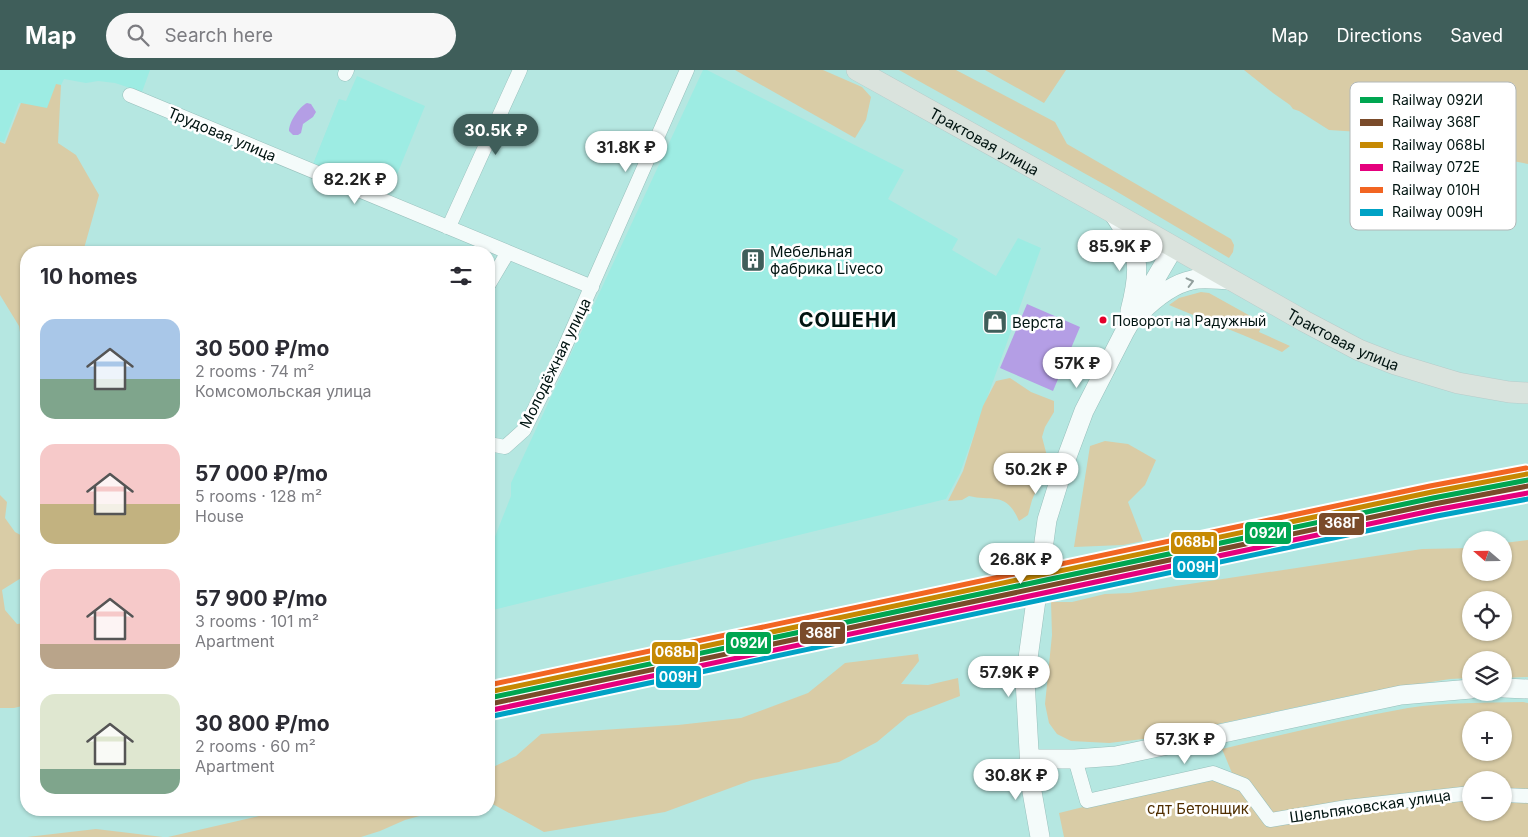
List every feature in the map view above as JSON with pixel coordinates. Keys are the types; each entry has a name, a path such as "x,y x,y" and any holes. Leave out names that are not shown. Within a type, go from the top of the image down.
{"main road":[{"name":"Трактовая улица","path":"857,70 1359,350 1395,364 1458,383 1509,392 1528,393"},
{"path":"1113,212 1134,246 1138,262 1132,304 1124,331"},
{"path":"1040,837 1032,796 1025,680 1044,536 1062,470 1084,411 1124,331 1174,248"},
{"path":"1124,331 1145,308 1174,286 1193,279 1231,280"},
{"path":"1512,688 1528,689"},
{"path":"1029,759 1075,759 1116,756 1401,695 1462,690"}],"street":[{"path":"447,227 520,70"},
{"path":"592,288 687,70"},
{"name":"Трудовая улица","path":"130,95 493,246"},
{"name":"Трудовая улица","path":"495,247 592,288"},
{"path":"495,274 508,252"},
{"name":"Молодёжная улица","path":"495,445 505,447 524,430 592,288"},
{"name":"Шельпяковская улица","path":"1075,759 1087,801 1213,773 1244,785 1270,820 1347,806 1462,794"},
{"path":"1512,795 1528,796"}],"shaded area":[{"path":"0,70 150,70 142,92 115,83 98,81 86,83 64,79 49,110 19,103 4,142 0,141"},
{"path":"703,70 707,70 904,170 888,199 958,239 952,250 996,276 1018,238 1041,248 960,473 946,499 495,610 495,537 511,496 511,483"},
{"path":"357,76 425,106 389,194 313,164 339,99 346,101"},
{"path":"307,103 311,104 316,112 313,117 303,124 301,133 293,135 289,131 291,123 298,111"},
{"path":"1027,304 1080,327 1053,391 1000,368"}],"green space":[{"path":"735,70 823,70 862,87 871,97 866,120 855,138"},
{"path":"899,70 956,70 1055,122 1067,144 1231,239 1234,245 1233,252 1229,258 1109,187"},
{"path":"985,70 1066,70 1044,103"},
{"path":"1244,70 1528,70 1528,164 1516,162 1516,82 1350,82 1350,131 1329,130 1293,109"},
{"path":"56,84 61,85 58,143 76,155 99,195 85,246 20,246 20,332 19,326 0,295 0,142 5,144 21,103 47,108"},
{"path":"1201,292 1209,293 1263,323 1259,332 1290,346 1282,352 1169,305 1179,298"},
{"path":"1010,378 1031,392 1054,401 1054,412 1045,427 1042,437 1047,456 1044,473 1032,500 1028,515 1019,521 1009,505 1004,501 969,496 962,500 948,501 963,471 983,406 996,381"},
{"path":"1105,441 1128,444 1156,460 1145,485 1128,502 1143,541 1123,545 1074,547 1090,446"},
{"path":"0,495 7,502 5,518 15,532 20,535 20,579 2,590 5,610 17,624 20,624 20,706 0,708"},
{"path":"1528,540 1528,677 1512,678 1512,651 1462,651 1462,678 1363,693 1152,738 1109,743 1071,741 1057,734 1049,723 1045,704 1052,635 1051,602 1072,602 1105,594 1130,593 1422,549 1462,548 1462,581 1512,581 1512,542"},
{"path":"918,654 919,661 901,684 928,685 958,678 960,696 908,716 877,742 839,762 752,780 665,812 544,832 495,805 495,766 516,756 541,734 678,725 741,718 808,693 845,663"},
{"name":"сдт Бетонщик","path":"1528,703 1528,837 1064,837 1059,813 1200,778 1237,785 1222,749 1408,708 1451,704"},
{"path":"259,816 419,816 361,837 168,837"},
{"path":"96,829 163,837 27,837"}],"rail line":[{"name":"010Н","path":"495,684 1430,486 1526,468"},
{"name":"068Ы","path":"495,691 1432,492 1527,474"},
{"name":"092И","path":"495,697 1433,498 1528,480"},
{"name":"368Г","path":"495,703 1434,504 1528,486"},
{"name":"072Е","path":"495,709 1435,510 1528,493"},
{"name":"009Н","path":"495,716 1437,516 1528,499"}],"place":[{"name":"Мебельная фабрика Liveco","path":"753,260"},
{"name":"Поворот на Радужный","path":"1103,320"},
{"name":"Верста","path":"995,322"}],"district":[{"name":"СОШЕНИ","path":"848,320"}]}
